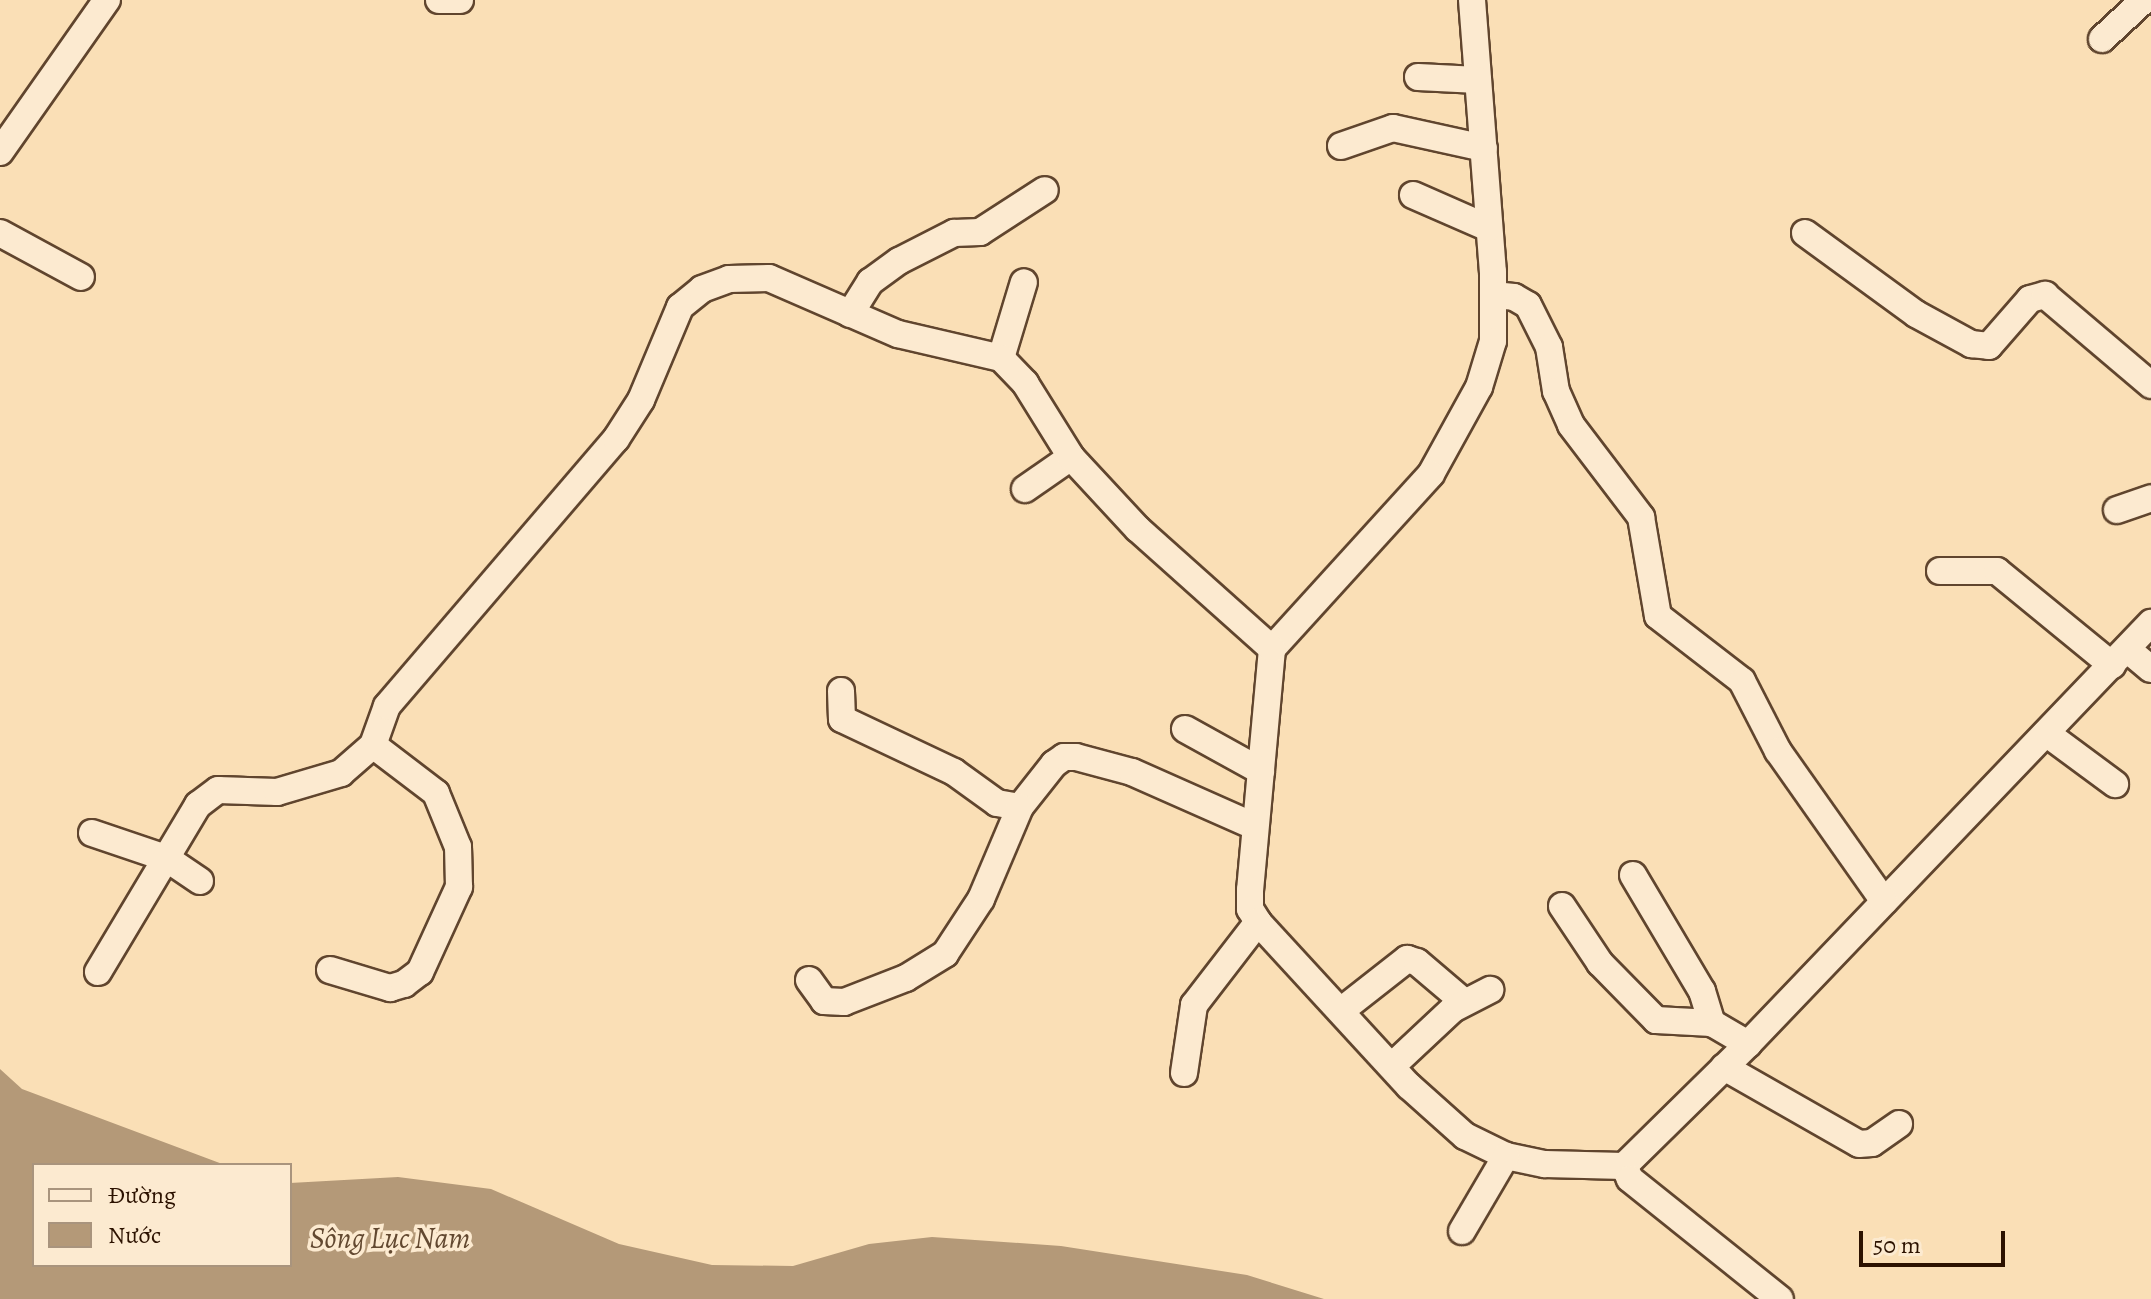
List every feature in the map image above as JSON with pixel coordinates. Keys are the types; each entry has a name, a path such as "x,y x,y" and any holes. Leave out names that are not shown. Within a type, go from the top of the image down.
{"street":[{"path":"0,152 107,0"},
{"path":"439,0 460,0"},
{"path":"1472,0 1484,148 1493,341 1479,387 1431,474 1272,649 1254,826 1250,909 1258,922 1392,1066 1465,1136 1506,1156 1545,1164 1624,1166 1748,1044 2151,623"},
{"path":"2102,39 2144,0"},
{"path":"1418,77 1478,80"},
{"path":"1341,146 1393,128 1484,148"},
{"path":"850,314 870,282 899,261 954,233 980,232 1045,190"},
{"path":"1413,195 1488,228"},
{"path":"0,233 81,277"},
{"path":"1805,233 1916,314 1971,344 1989,346 2030,299 2045,295 2111,346 2151,385"},
{"path":"98,972 198,805 218,790 277,792 341,773 373,745 387,706 616,439 641,400 680,307 702,289 747,277 769,278 898,334 1001,358 1025,383 1071,457 1138,529 1272,649"},
{"path":"1001,358 1024,282"},
{"path":"1493,295 1514,297 1528,305 1545,335 1556,391 1571,425 1641,517 1658,616 1742,681 1778,751 1884,901"},
{"path":"1025,489 1071,457"},
{"path":"2117,510 2151,498"},
{"path":"1940,571 1997,571 2120,657 2151,669"},
{"path":"841,691 842,719 954,772 997,803 1020,807"},
{"path":"1185,729 1261,771"},
{"path":"2046,733 2115,784"},
{"path":"330,970 390,988 404,984 420,972 459,887 458,847 436,793 373,745"},
{"path":"809,980 824,1001 844,1002 906,978 945,954 981,899 1020,807 1054,764 1064,757 1076,757 1132,772 1254,826"},
{"path":"92,833 166,858 200,881"},
{"path":"1633,875 1702,991 1712,1023"},
{"path":"1562,906 1600,963 1656,1020 1712,1023 1748,1044"},
{"path":"1184,1073 1194,1005 1258,922"},
{"path":"1342,1010 1407,959 1464,1002"},
{"path":"1392,1066 1464,1002 1490,990"},
{"path":"1724,1067 1859,1144 1872,1143 1899,1124"},
{"path":"1462,1231 1506,1156"},
{"path":"1624,1166 1630,1179 1780,1299"}],"water":[{"name":"Sông Lục Nam","path":"0,1069 22,1089 220,1163 32,1163 32,1267 292,1267 292,1183 398,1177 491,1189 619,1244 712,1265 793,1266 869,1244 932,1237 1061,1246 1247,1275 1324,1299 0,1299"}]}
